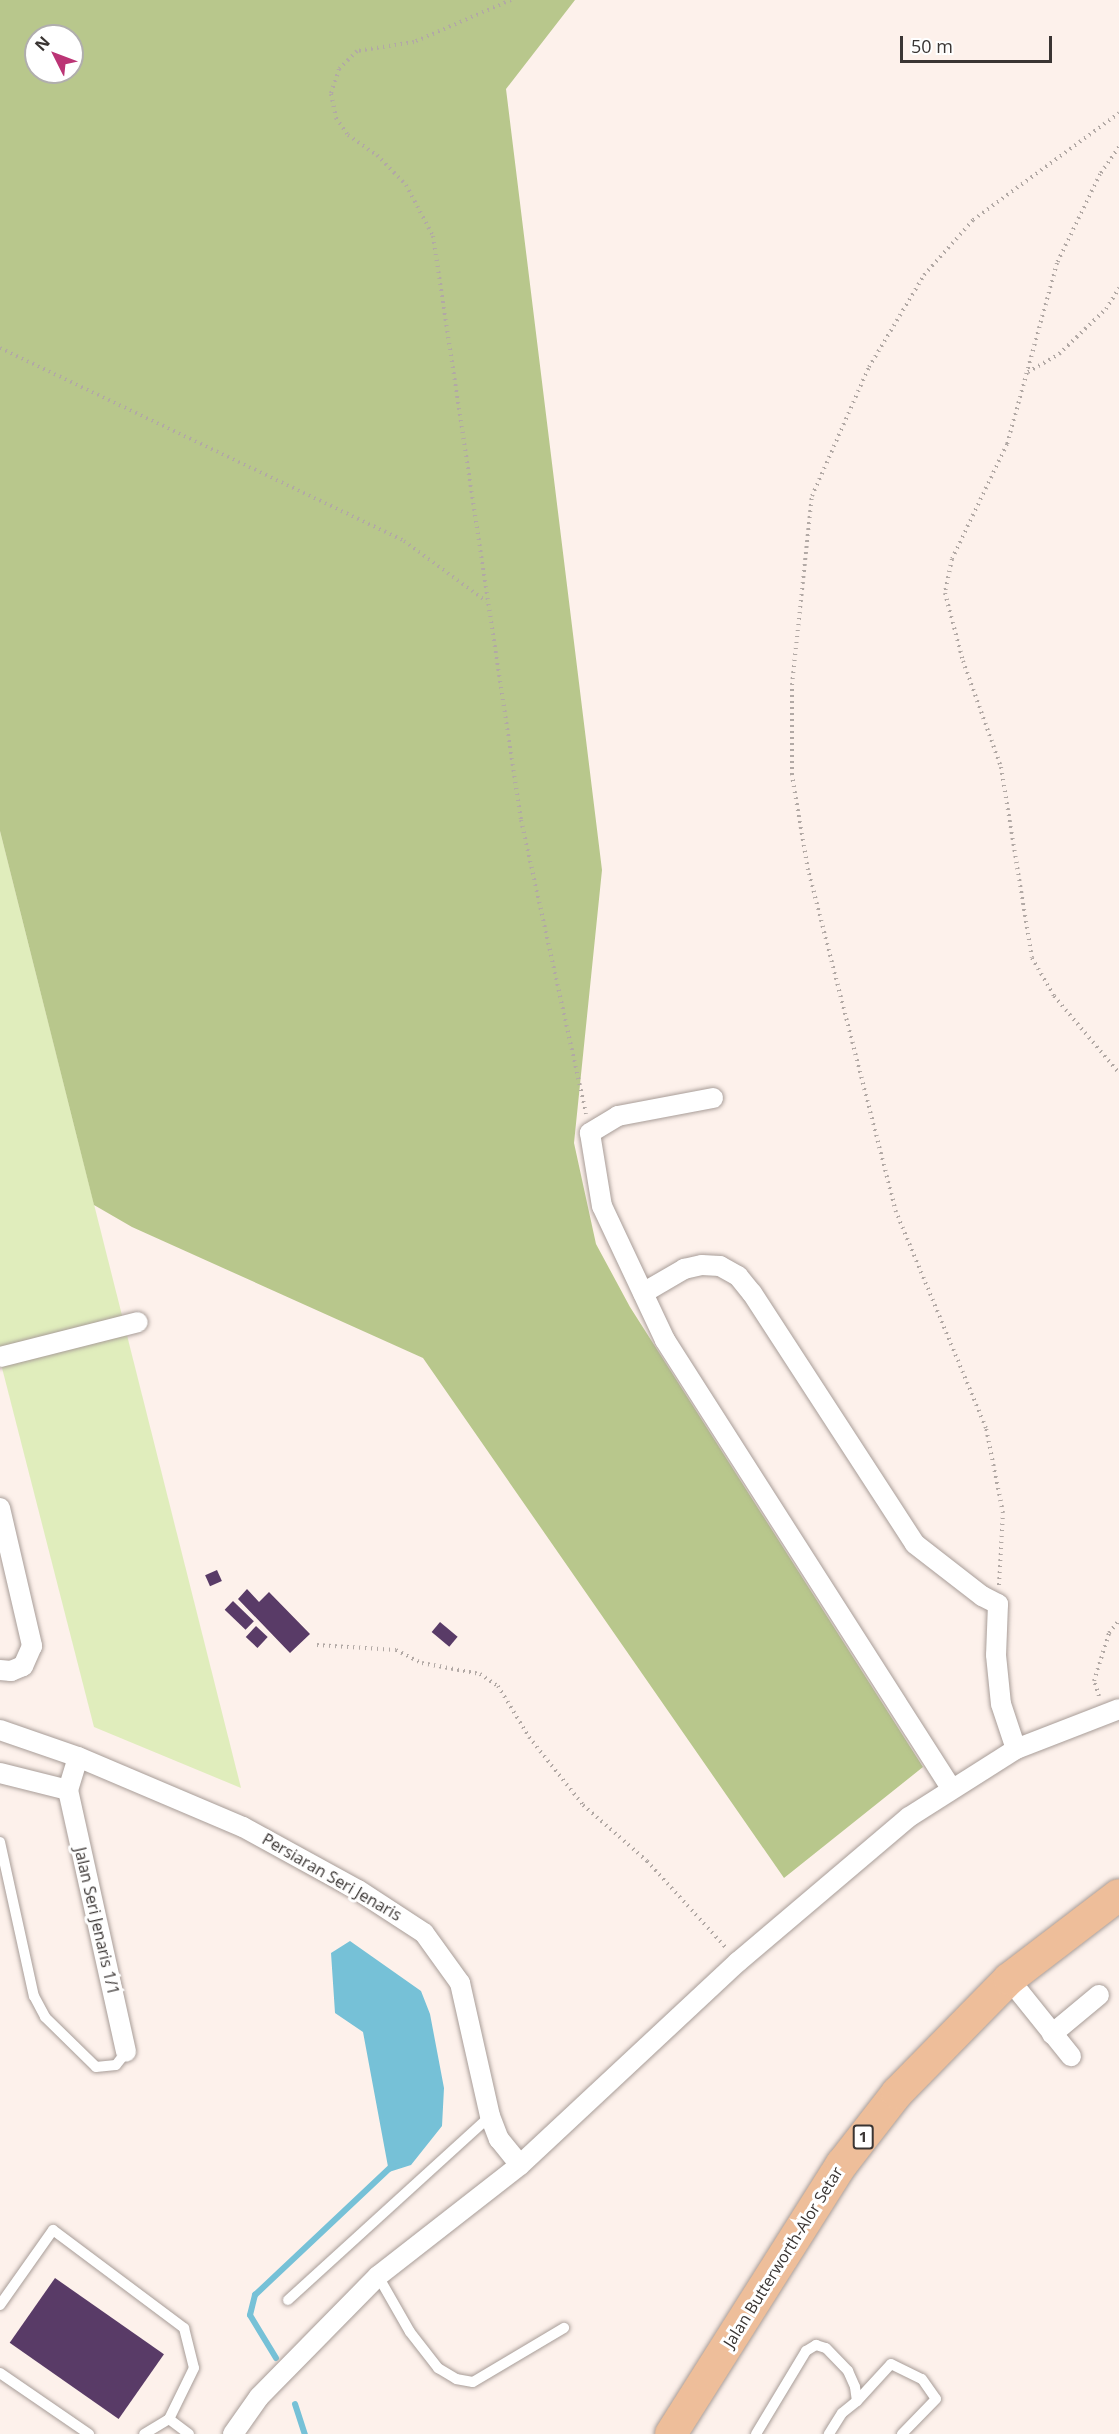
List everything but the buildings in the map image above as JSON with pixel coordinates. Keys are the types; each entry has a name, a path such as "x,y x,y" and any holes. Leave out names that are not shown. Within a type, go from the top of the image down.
{"main road":[{"name":"Jalan Butterworth-Alor Setar","path":"671,2434 842,2164 897,2093 1009,1979 1119,1895"}],"street":[{"path":"713,1098 618,1116 590,1133 602,1206 643,1293 683,1369 951,1788"},
{"path":"643,1293 684,1269 702,1265 720,1266 738,1276 915,1544 982,1596 998,1604 996,1655 1001,1704 1016,1749"},
{"path":"0,1357 138,1322"},
{"path":"0,1508 32,1646 23,1666 11,1671 0,1670"},
{"path":"233,2434 259,2397 378,2276 520,2165 738,1962 909,1817 951,1788 1016,1749 1112,1712"},
{"name":"Persiaran Seri Jenaris","path":"0,1730 78,1757 243,1827 321,1869 424,1933 460,1983 490,2116 499,2139 520,2165"},
{"path":"0,1773 68,1791 78,1757"},
{"name":"Jalan Seri Jenaris 1/1","path":"68,1791 126,2052"},
{"path":"1009,1979 1071,2056"},
{"path":"1052,2034 1099,1995"}],"lane":[{"path":"0,1842 38,2007 53,2026 96,2067 116,2065 126,2052"},
{"path":"288,2300 490,2116"},
{"path":"0,2304 52,2230 184,2328 194,2368 169,2419 144,2434"},
{"path":"378,2276 410,2332 438,2368 456,2379 473,2382 564,2328"},
{"path":"756,2434 806,2350 816,2345 826,2348 848,2371 857,2401"},
{"path":"829,2434 842,2413 857,2401 891,2364 922,2379 936,2399 902,2434"},
{"path":"0,2373 89,2434"},
{"path":"169,2419 189,2434"}],"path":[{"path":"511,0 414,42 357,51 339,69 331,94 336,118 348,135 377,156 406,185 433,236 486,602 521,820 590,1133"},
{"path":"998,1604 1003,1514 986,1428 890,1189 808,870 792,775 792,686 812,496 869,367 924,275 973,220 1119,113"},
{"path":"1119,147 1100,174 1057,263 1007,444 952,559 945,593 963,661 1001,767 1032,958 1054,996 1119,1073"},
{"path":"1027,372 1059,354 1106,309 1119,288"},
{"path":"0,348 404,541 486,602"},
{"path":"1112,1712 1094,1681 1109,1633 1119,1620"},
{"path":"317,1645 396,1650 422,1662 480,1674 498,1686 530,1737 583,1805 647,1861 738,1962"}],"green space":[{"path":"0,0 575,0 506,89 602,870 574,1143 596,1244 630,1307 923,1767 784,1878 423,1358 132,1227 94,1205 0,831"},
{"path":"0,831 241,1788 94,1727 0,1360"}],"water":[{"path":"350,1941 421,1991 430,2014 444,2088 442,2126 411,2165 389,2172 363,2032 335,2013 331,1953"}],"waterway":[{"path":"276,2358 250,2315 255,2295 393,2165"},
{"path":"295,2404 305,2434"}]}
